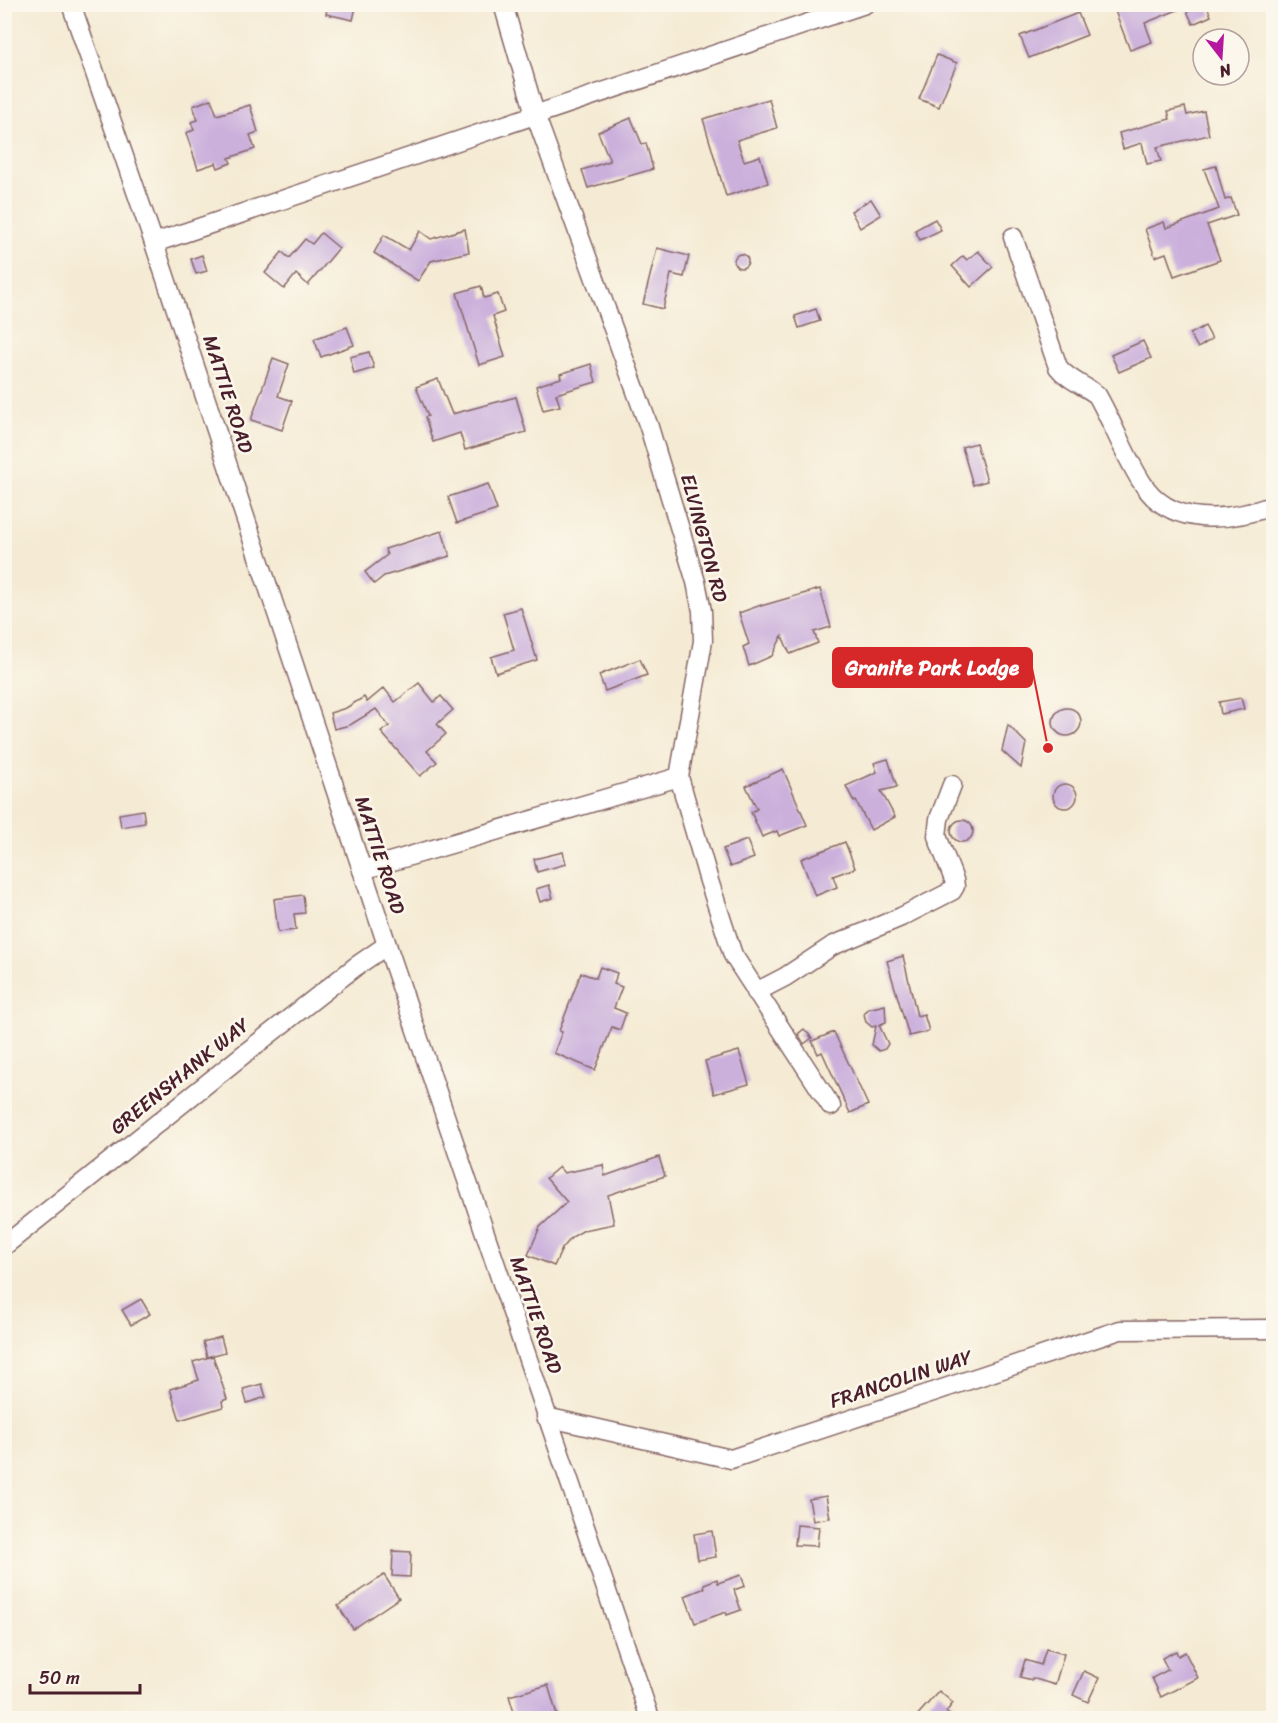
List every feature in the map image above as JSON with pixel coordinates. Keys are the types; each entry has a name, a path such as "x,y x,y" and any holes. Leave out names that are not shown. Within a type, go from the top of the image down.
{"street":[{"name":"MATTIE ROAD","path":"72,4 546,1417 650,1719"},
{"name":"ELVINGTON RD","path":"503,4 535,114 649,427 696,582 702,612 703,640 679,777"},
{"path":"154,243 864,4"},
{"path":"1013,237 1058,367 1066,377 1085,385 1097,395 1141,482 1156,498 1179,514 1203,518 1227,517 1258,511 1274,505"},
{"path":"362,870 679,777 733,955 831,1106"},
{"path":"756,992 785,977 832,946 901,917 952,891 955,886 954,880 937,836 939,819 952,785"},
{"name":"GREENSHANK WAY","path":"4,1246 244,1054 355,967 387,945"},
{"name":"FRANCOLIN WAY","path":"546,1417 731,1460 1120,1330 1274,1329"}],"building":[{"path":"328,4 356,7 353,20 326,14"},
{"path":"1131,4 1206,4 1211,16 1193,24 1185,7 1145,23 1152,42 1130,50 1115,11"},
{"path":"1078,13 1087,35 1029,58 1020,36"},
{"path":"937,55 957,63 939,107 919,99"},
{"path":"211,99 217,115 250,105 258,132 250,135 255,149 229,158 231,163 218,168 216,163 198,169 186,133 194,130 191,122 198,120 193,106"},
{"path":"769,99 777,128 737,140 744,161 760,156 768,183 726,196 703,119"},
{"path":"1185,107 1187,115 1204,111 1209,135 1157,147 1161,161 1147,164 1142,143 1123,149 1119,133 1170,119 1168,111"},
{"path":"631,118 642,144 646,143 653,169 588,188 582,170 610,161 598,132"},
{"path":"1216,166 1225,200 1231,198 1237,215 1207,225 1220,260 1174,276 1166,253 1155,257 1145,229 1164,222 1166,228 1219,209 1204,169"},
{"path":"871,199 881,215 860,228 851,211"},
{"path":"935,219 941,230 920,240 915,230"},
{"path":"465,229 469,252 431,261 418,281 374,253 384,235 409,250 420,231 431,239"},
{"path":"321,233 339,248 308,285 296,274 284,289 265,273 282,252 289,258 305,239 312,244"},
{"path":"657,248 689,256 684,277 671,274 663,309 643,304"},
{"path":"978,251 993,267 971,287 952,266 963,256 967,260"},
{"path":"741,254 746,256 748,261 746,266 741,268 736,266 734,261 736,256"},
{"path":"202,255 207,271 196,274 191,259"},
{"path":"481,286 484,298 498,294 504,312 493,316 505,357 479,365 457,293"},
{"path":"816,309 820,321 799,328 795,316"},
{"path":"1205,326 1212,339 1198,348 1190,334"},
{"path":"347,327 354,345 321,357 314,339"},
{"path":"1143,341 1151,358 1119,372 1111,355"},
{"path":"369,352 374,368 354,374 350,357"},
{"path":"273,358 289,364 278,396 292,401 282,430 251,420"},
{"path":"591,364 596,382 556,394 560,406 543,410 536,386 561,378 560,374"},
{"path":"438,379 452,414 516,397 526,432 465,450 460,433 433,442 425,417 428,416 416,387"},
{"path":"976,443 987,481 973,485 962,447"},
{"path":"488,484 497,510 457,523 448,497"},
{"path":"442,531 450,556 384,576 374,584 365,572 387,555 385,549"},
{"path":"820,589 831,627 814,632 818,643 790,654 782,636 772,656 749,666 743,647 749,644 739,613"},
{"path":"521,608 537,660 496,673 491,657 514,650 503,613"},
{"path":"640,659 647,675 605,691 599,675"},
{"path":"419,683 434,702 441,696 453,710 437,724 446,734 427,751 437,762 420,776 381,732 389,726 376,709 350,725 334,729 330,713 346,708 364,697 367,702 384,688 395,702"},
{"path":"1241,698 1244,709 1221,714 1219,702"},
{"path":"1067,708 1077,712 1081,722 1077,732 1067,736 1057,732 1053,722 1057,712"},
{"path":"1008,725 1026,743 1021,768 1002,751"},
{"path":"888,759 897,787 881,791 895,817 871,830 846,786 877,772 874,763"},
{"path":"783,769 807,825 779,836 777,831 762,837 751,812 757,809 746,786"},
{"path":"1065,784 1074,787 1077,796 1074,805 1065,808 1056,805 1053,796 1056,787"},
{"path":"143,810 145,823 121,827 119,814"},
{"path":"958,820 966,820 973,827 973,835 966,842 958,842 951,835 951,827"},
{"path":"747,840 754,858 730,867 723,849"},
{"path":"845,842 855,868 833,876 837,887 815,896 801,859"},
{"path":"563,852 566,864 537,872 534,859"},
{"path":"549,885 553,898 540,902 536,889"},
{"path":"303,895 305,913 294,914 296,930 278,932 274,899"},
{"path":"903,956 917,1016 924,1014 929,1031 909,1036 887,961"},
{"path":"600,967 617,973 614,984 622,987 614,1008 626,1013 620,1030 612,1027 595,1070 554,1053 562,1032 559,1031 581,973 596,978"},
{"path":"885,1005 886,1022 879,1025 888,1044 885,1049 879,1051 872,1045 876,1026 872,1027 866,1022 864,1014 868,1009"},
{"path":"804,1029 812,1038 804,1044 798,1034"},
{"path":"834,1032 868,1105 850,1113 822,1052 818,1054 812,1041"},
{"path":"739,1051 749,1084 714,1094 705,1061"},
{"path":"659,1157 665,1176 608,1195 614,1224 584,1230 572,1237 562,1249 554,1266 528,1255 540,1227 567,1202 546,1178 559,1167 564,1173 603,1165 605,1176"},
{"path":"141,1299 150,1314 131,1325 122,1310"},
{"path":"221,1337 225,1352 207,1357 203,1342"},
{"path":"213,1356 227,1399 222,1401 223,1407 180,1420 170,1389 199,1380 193,1362"},
{"path":"262,1384 266,1397 247,1403 243,1389"},
{"path":"826,1496 830,1518 813,1521 809,1499"},
{"path":"797,1525 819,1527 817,1546 795,1545"},
{"path":"712,1531 716,1557 698,1560 694,1534"},
{"path":"393,1551 411,1552 410,1577 392,1576"},
{"path":"384,1575 399,1598 353,1629 338,1606"},
{"path":"741,1575 745,1586 734,1590 741,1610 727,1615 726,1612 695,1623 685,1596 705,1588 704,1584 717,1579 718,1583"},
{"path":"1046,1649 1064,1654 1055,1685 1020,1677 1025,1660 1041,1665"},
{"path":"1176,1651 1178,1656 1185,1652 1198,1678 1161,1697 1152,1678 1168,1670 1162,1658"},
{"path":"1084,1671 1099,1678 1088,1702 1073,1695"},
{"path":"548,1685 557,1715 544,1719 516,1719 509,1696"},
{"path":"939,1691 953,1703 946,1712 953,1719 914,1719"}],"place":[{"name":"Granite Park Lodge","path":"1048,748"}]}
